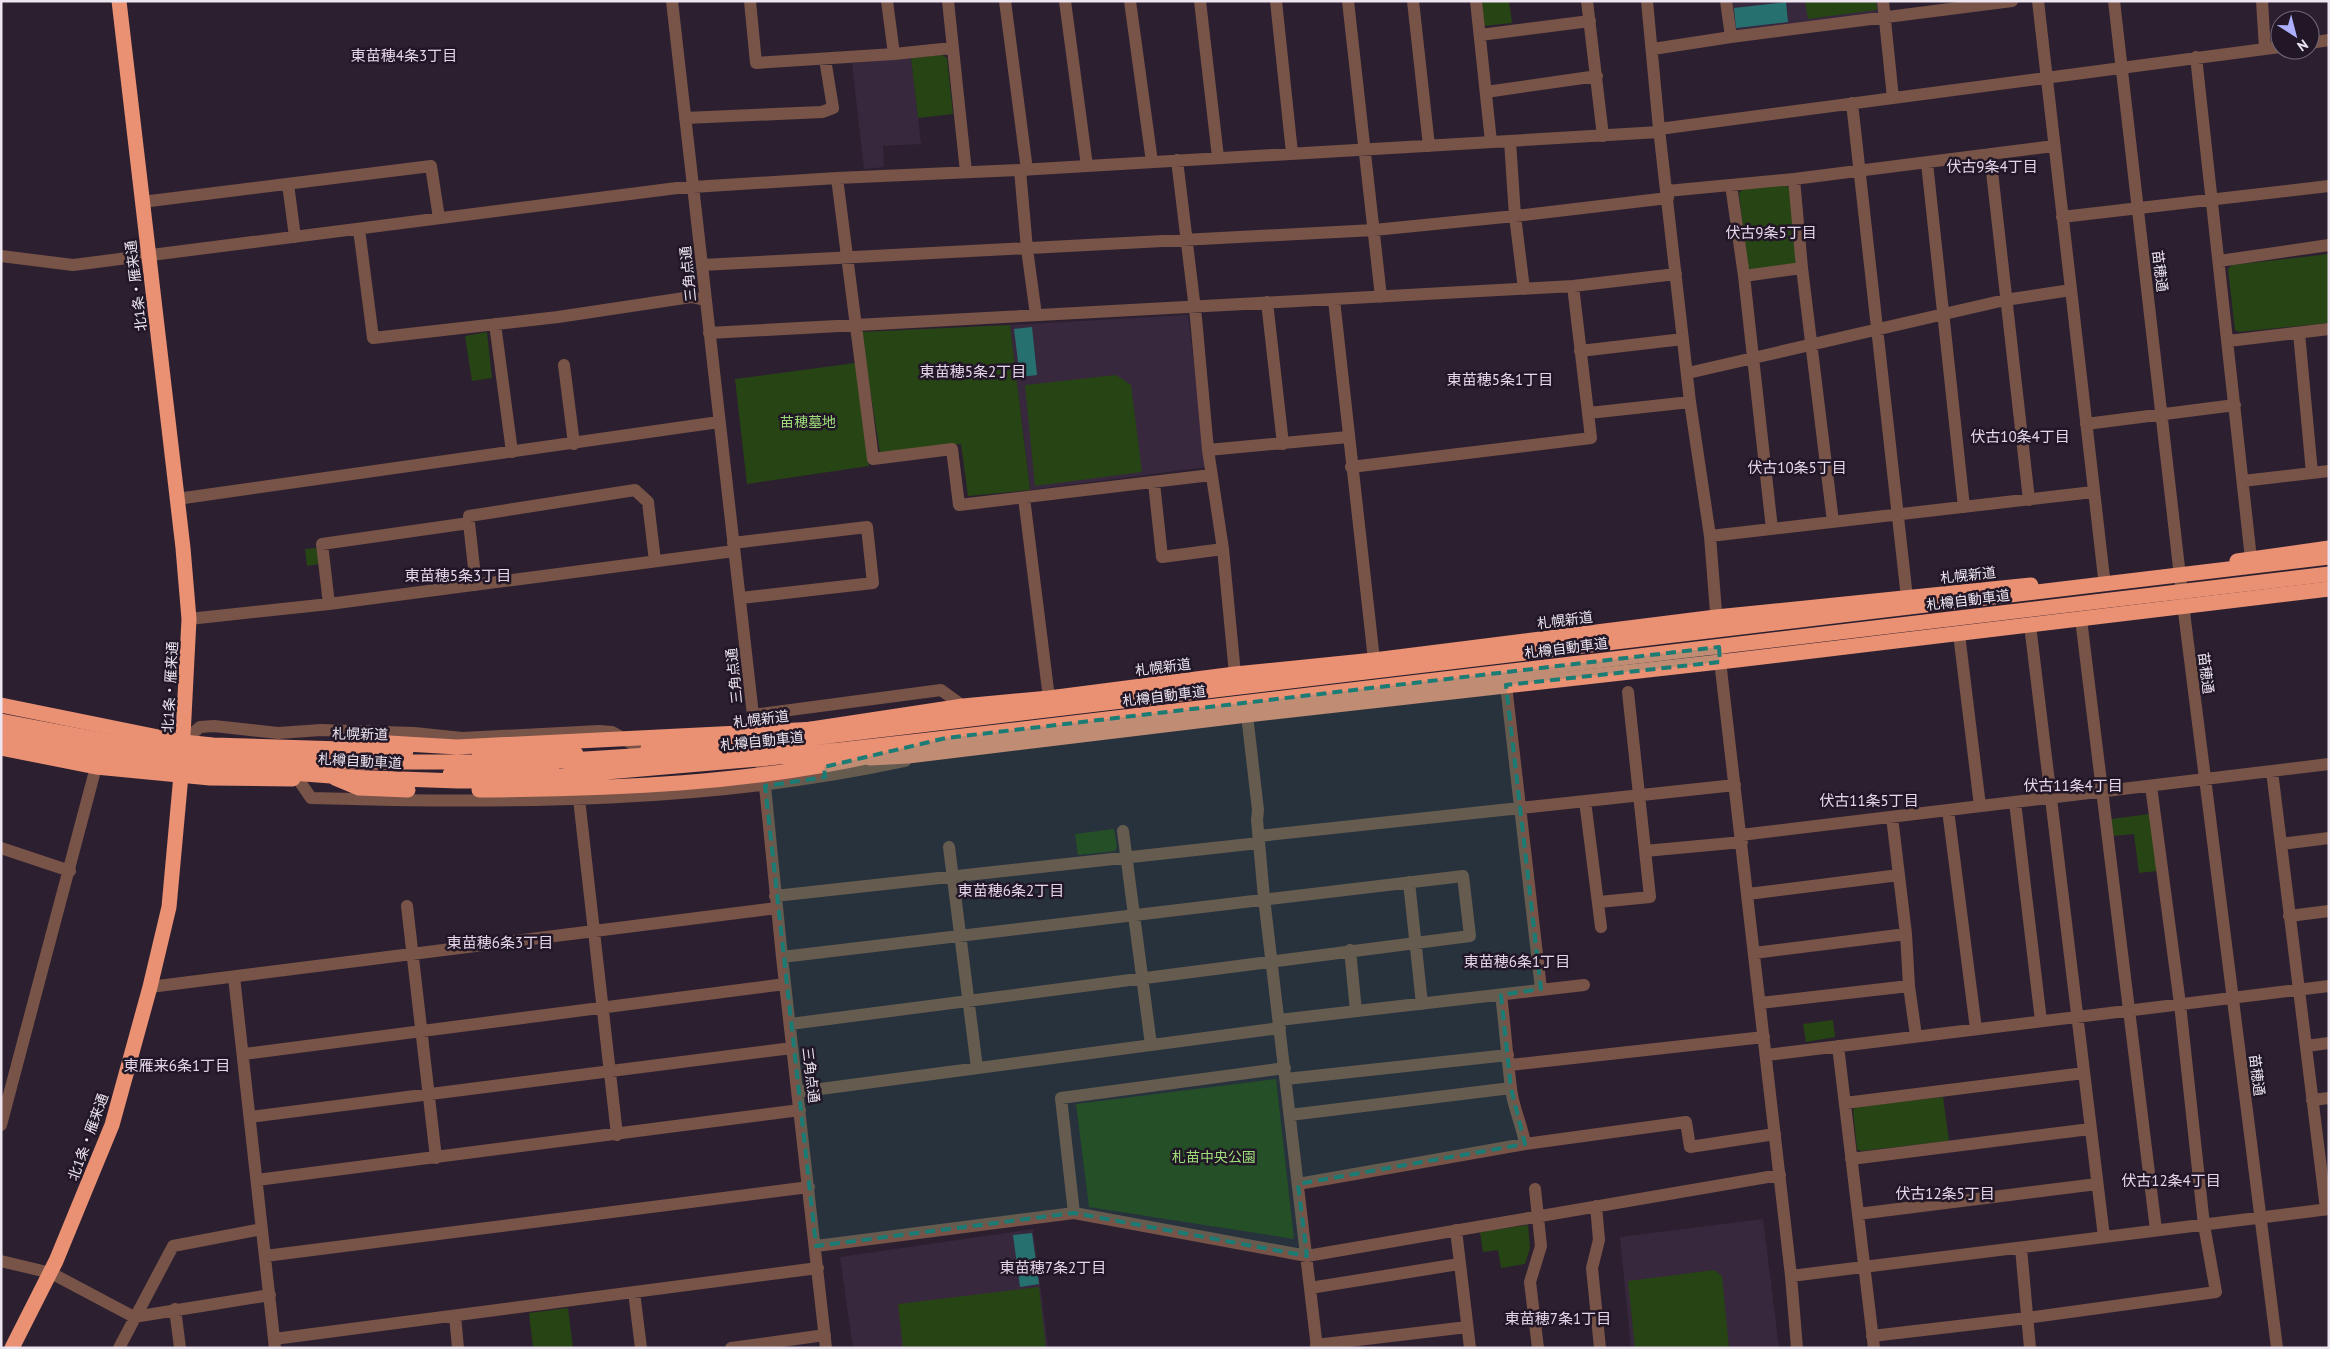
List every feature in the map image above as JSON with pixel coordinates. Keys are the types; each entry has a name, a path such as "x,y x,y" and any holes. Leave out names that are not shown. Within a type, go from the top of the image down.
{"highway":[{"name":"北1条・雁来通","path":"12,1348 51,1273 112,1125 150,987 169,906 181,775 189,619 177,498 119,1"},
{"name":"札幌新道","path":"1,705 183,742 257,748 587,754 758,737 963,706 1049,698 1235,674 1374,660 1716,618 2104,578 2329,548"},
{"name":"札樽自動車道","path":"1,721 122,744 192,752 346,762 539,762 695,752 935,725 2329,557"},
{"name":"札樽自動車道","path":"1,735 123,759 197,766 344,777 458,781 525,779 760,758 946,738 2329,574"},
{"path":"1,748 96,767 242,779 335,778 389,774 908,756 1247,715 1959,634 2329,589"},
{"path":"257,748 304,739 458,747 935,725"},
{"path":"335,778 359,788 408,790 576,790 729,780 823,767 946,738"}],"street":[{"name":"三角点通","path":"672,1 753,715 765,786 792,1048 826,1341"},
{"path":"750,1 756,62 825,59 952,48"},
{"path":"887,1 894,54"},
{"path":"948,1 966,172"},
{"path":"1005,1 1023,170 1027,249 1036,315"},
{"path":"1065,1 1087,166"},
{"path":"1130,1 1152,162"},
{"path":"1200,1 1218,158"},
{"path":"1276,1 1292,153"},
{"path":"1348,1 1381,297"},
{"path":"1413,1 1429,146"},
{"path":"1476,1 1491,142"},
{"path":"1588,1 1604,136"},
{"path":"1647,1 1659,131 1690,402 1710,536 1720,662 1767,1055 1797,1348"},
{"path":"1726,1 1730,37"},
{"path":"1883,1 1893,98"},
{"path":"1652,49 1730,37 2012,1"},
{"path":"2038,1 2104,578"},
{"name":"苗穂通","path":"2114,1 2204,780 2277,1348"},
{"path":"2262,1 2265,50"},
{"path":"1480,35 1590,21"},
{"path":"1,256 73,265 693,187 837,178 1023,170 1604,136 1659,131 1852,103 2196,57 2270,49"},
{"path":"2196,57 2251,559"},
{"path":"686,118 822,112 833,108 825,59"},
{"path":"1486,92 1597,76"},
{"path":"1852,103 1908,598"},
{"path":"1510,141 1515,216 1524,289"},
{"path":"702,264 1374,230 1515,216 1731,185 1926,163 2054,146"},
{"path":"1990,154 2029,500"},
{"path":"1177,160 1188,240 1208,450 1223,549 1235,674"},
{"path":"1926,163 1964,507"},
{"path":"142,202 431,166 439,218"},
{"path":"837,178 873,459 952,449 959,505 1211,475"},
{"path":"1794,178 1802,268 1834,522"},
{"path":"288,184 296,237"},
{"path":"1731,185 1744,276 1772,529"},
{"path":"2062,217 2329,186"},
{"path":"359,229 373,338 495,324 691,297 706,300"},
{"path":"2219,261 2329,245"},
{"path":"1744,276 1802,268"},
{"path":"709,333 1194,305 1334,300 1524,289 1573,286 1676,274"},
{"path":"1351,467 1591,438 1573,286"},
{"path":"1688,372 2005,300 2071,290"},
{"path":"1334,300 1351,467 1374,660"},
{"path":"1267,302 1283,444"},
{"path":"495,324 512,452"},
{"path":"2228,341 2329,330"},
{"path":"2299,333 2312,473"},
{"path":"1580,351 1683,340"},
{"path":"564,365 574,444"},
{"path":"1589,413 1690,402"},
{"path":"2086,424 2235,405"},
{"path":"177,498 574,444 720,422"},
{"path":"1208,450 1348,437"},
{"path":"2243,481 2329,471"},
{"path":"1154,483 1162,557 1223,549"},
{"path":"476,585 468,523 469,516 635,490 648,502 655,562"},
{"path":"1710,536 2093,492"},
{"path":"1024,498 1049,698"},
{"path":"329,604 322,544 468,523"},
{"path":"189,619 329,604 655,562 734,547 866,527 872,583 741,598"},
{"path":"2081,619 2156,1230"},
{"path":"2030,625 2104,1237"},
{"path":"1959,634 1980,806"},
{"path":"1506,685 1541,990"},
{"path":"753,715 941,690 963,706"},
{"path":"1599,902 1650,897 1628,692"},
{"path":"1247,715 1264,898 1316,1346 1467,1327"},
{"path":"183,742 200,728 214,726 278,732 414,733 462,738 599,731 612,732 641,749"},
{"path":"298,779 311,798 405,801 579,799 765,786 846,774 959,750"},
{"path":"1646,851 1892,817 2329,764"},
{"path":"1,1124 70,871 96,767"},
{"path":"1791,1276 2327,1209 2324,1152 2312,1100 2272,771"},
{"path":"150,987 593,930 952,877 1521,807 1735,784"},
{"path":"1838,1046 1873,1342 2027,1318 2216,1292 2204,1225 2180,1004 2152,786"},
{"path":"579,799 617,1135"},
{"path":"1585,800 1601,927"},
{"path":"2015,802 2042,1021"},
{"path":"1948,810 1976,1029"},
{"path":"1892,817 1906,934 1909,986 1916,1036"},
{"path":"1122,831 1151,1045"},
{"path":"2281,844 2329,838"},
{"path":"949,847 977,1068"},
{"path":"1,848 70,871"},
{"path":"1748,894 1899,875"},
{"path":"782,957 959,934 1463,876 1469,926 1470,936 1272,960 790,1024"},
{"path":"1408,882 1422,1004"},
{"path":"407,906 423,1031 436,1158"},
{"path":"2290,916 2329,911"},
{"path":"1754,953 1906,934"},
{"path":"1350,950 1356,1011"},
{"path":"234,977 244,1054 274,1343 455,1316 818,1268"},
{"path":"244,1054 785,984"},
{"path":"798,1092 1151,1045 1356,1011 1584,985"},
{"path":"1760,1003 1909,986"},
{"path":"1767,1055 2329,986"},
{"path":"1501,995 1511,1088 1515,1111 1520,1119 1525,1144"},
{"path":"1074,1213 1061,1098 1285,1073 1509,1060 1764,1037"},
{"path":"2306,1046 2329,1043"},
{"path":"250,1117 792,1048"},
{"path":"1845,1103 2084,1073"},
{"path":"1290,1115 1511,1088"},
{"path":"2312,1100 2329,1098"},
{"path":"257,1180 800,1110"},
{"path":"1298,1184 1525,1144 1686,1122 1690,1147 1775,1134"},
{"path":"1851,1159 2090,1129"},
{"path":"816,1246 1074,1213 1307,1256 1780,1175"},
{"path":"1858,1214 2097,1184"},
{"path":"265,1256 809,1186"},
{"path":"1535,1189 1540,1246 1530,1282 1538,1348"},
{"path":"1596,1206 1600,1240 1592,1268 1600,1348"},
{"path":"119,1348 173,1246 262,1229"},
{"path":"1456,1230 1470,1348"},
{"path":"2020,1248 2030,1348"},
{"path":"1,1261 51,1273 134,1317 270,1295"},
{"path":"1310,1288 1459,1264"},
{"path":"634,1292 641,1348"},
{"path":"175,1310 180,1348"},
{"path":"455,1316 458,1348"},
{"path":"731,1348 826,1341"}],"highlighted area":[{"path":"1719,647 1720,662 1506,685 1541,989 1501,995 1511,1088 1525,1144 1298,1184 1307,1256 1074,1213 816,1246 765,786 825,777 824,767 946,738"}],"shaded area":[{"path":"1731,1 1880,1 1881,14 1735,32"},
{"path":"1786,2 1788,22 1736,28 1734,8"},
{"path":"911,58 921,144 883,146 884,167 864,169 852,63"},
{"path":"1188,315 1206,467 1030,490 1010,325"},
{"path":"1032,327 1037,375 1020,377 1014,329"},
{"path":"1763,1219 1779,1348 1631,1348 1620,1237"},
{"path":"1033,1229 1048,1348 853,1348 840,1257"},
{"path":"1032,1233 1039,1284 1020,1287 1013,1235"}],"green space":[{"path":"1481,1 1509,1 1512,23 1483,26"},
{"path":"1805,1 1876,1 1877,10 1808,19"},
{"path":"942,55 947,58 953,114 918,118 911,58"},
{"path":"1786,185 1789,188 1798,262 1795,265 1751,270 1747,266 1739,193 1743,189"},
{"path":"2329,254 2329,323 2239,332 2235,330 2228,269 2232,265"},
{"path":"1010,325 1030,490 968,496 961,444 880,453 861,332"},
{"path":"487,332 492,378 472,381 465,336"},
{"name":"苗穂墓地","path":"855,363 869,466 747,484 735,379"},
{"path":"1116,375 1131,385 1142,472 1035,486 1025,385"},
{"path":"317,548 319,564 307,566 305,549"},
{"path":"2150,814 2157,871 2139,873 2134,834 2113,836 2111,819"},
{"path":"1114,829 1117,847 1115,851 1078,855 1075,834"},
{"path":"1833,1020 1835,1037 1806,1042 1803,1024"},
{"name":"札苗中央公園","path":"1276,1079 1294,1239 1089,1207 1076,1104"},
{"path":"1943,1097 1949,1141 1861,1151 1857,1149 1853,1110 1856,1107"},
{"path":"1528,1225 1530,1248 1525,1264 1501,1268 1498,1250 1483,1252 1480,1232"},
{"path":"1714,1270 1722,1276 1729,1348 1635,1348 1628,1281"},
{"path":"1039,1287 1046,1348 903,1348 898,1304"},
{"path":"568,1308 573,1348 533,1348 529,1313"}],"district":[{"name":"東苗穂4条3丁目","path":"404,56"},
{"name":"伏古9条4丁目","path":"1992,167"},
{"name":"伏古9条5丁目","path":"1771,233"},
{"name":"東苗穂5条2丁目","path":"973,372"},
{"name":"東苗穂5条1丁目","path":"1500,380"},
{"name":"伏古10条4丁目","path":"2020,437"},
{"name":"伏古10条5丁目","path":"1797,468"},
{"name":"東苗穂5条3丁目","path":"458,576"},
{"name":"伏古11条4丁目","path":"2073,786"},
{"name":"伏古11条5丁目","path":"1869,801"},
{"name":"東苗穂6条2丁目","path":"1011,891"},
{"name":"東苗穂6条3丁目","path":"500,943"},
{"name":"東苗穂6条1丁目","path":"1517,962"},
{"name":"東雁来6条1丁目","path":"177,1066"},
{"name":"伏古12条4丁目","path":"2171,1181"},
{"name":"伏古12条5丁目","path":"1945,1194"},
{"name":"東苗穂7条2丁目","path":"1053,1268"},
{"name":"東苗穂7条1丁目","path":"1558,1319"}]}
